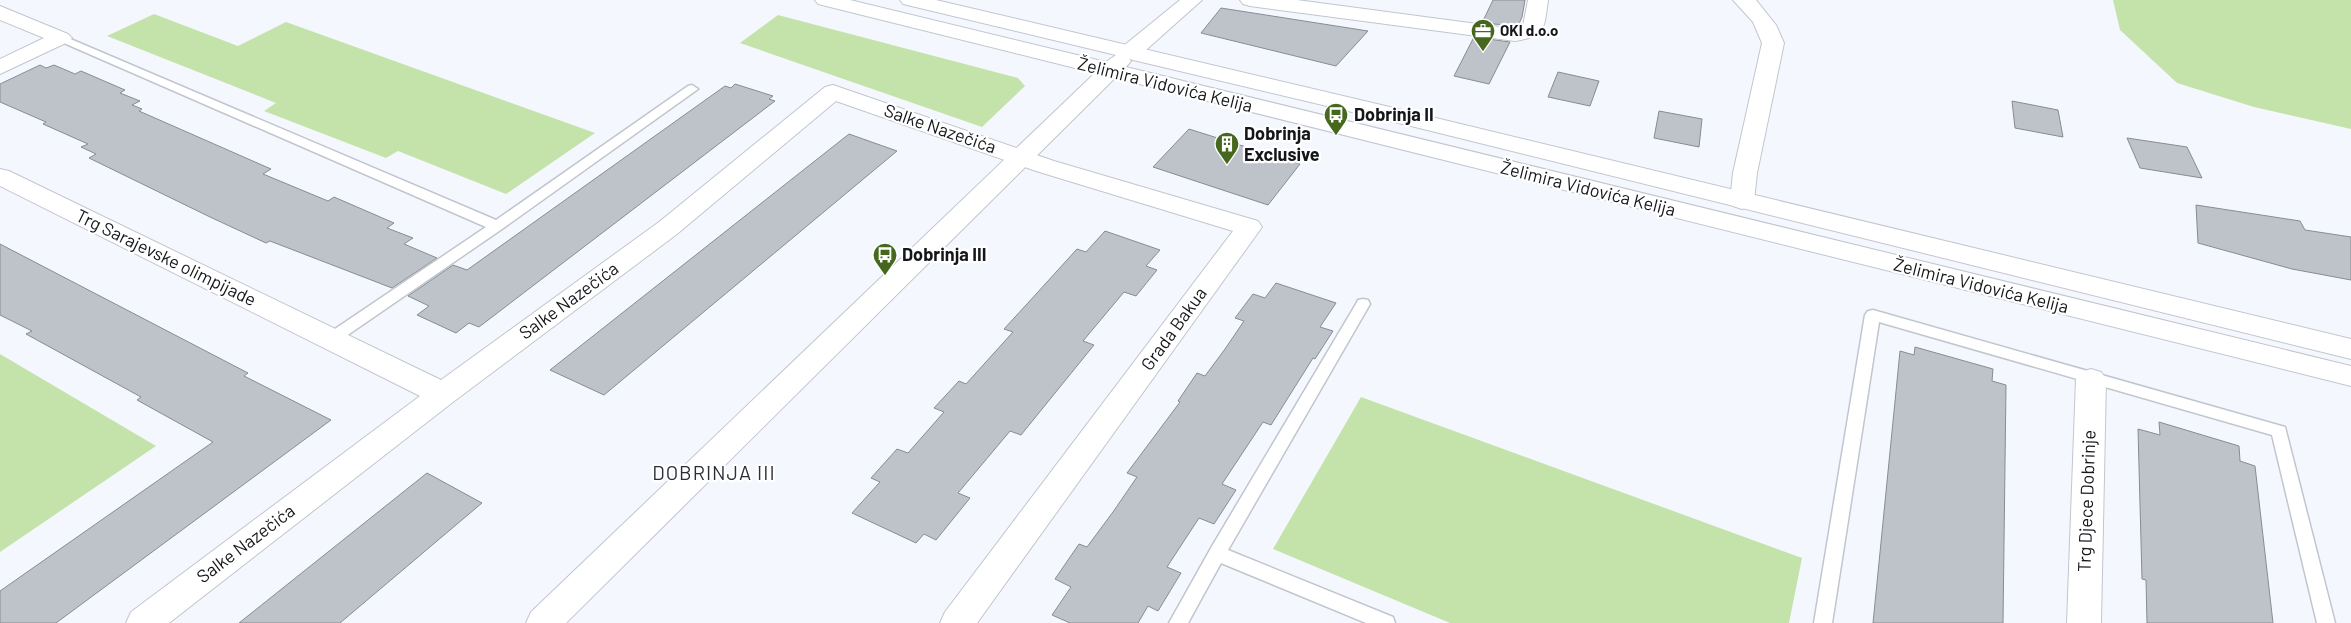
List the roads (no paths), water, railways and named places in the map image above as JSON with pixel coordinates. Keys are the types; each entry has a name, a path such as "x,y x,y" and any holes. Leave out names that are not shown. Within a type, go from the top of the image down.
{"street":[{"name":"Želimira Vidovića Kelija","path":"825,0 1119,62 1411,119 2351,349"},
{"name":"Želimira Vidovića Kelija","path":"910,0 1119,62 2351,376"},
{"path":"542,623 669,502 1119,62 1192,0"},
{"path":"1250,0 1515,35 1526,33 1533,29 1538,0"},
{"path":"1742,201 1745,173 1774,43 1769,29 1756,11 1743,0"},
{"path":"0,12 61,38"},
{"path":"0,67 61,38"},
{"name":"Salke Nazečića","path":"143,623 443,394 668,228 833,92 1020,157"},
{"name":"Grada Bakua","path":"957,623 1248,227 1020,157"},
{"name":"Trg Sarajevske olimpijade","path":"0,176 443,394"},
{"name":"Trg Djece Dobrinje","path":"2084,623 2091,379"}],"lane":[{"path":"61,38 497,226"},
{"path":"331,339 497,226 692,89"},
{"path":"1178,623 1363,304"},
{"path":"1823,623 1873,315 2091,379 2279,431 2326,623"},
{"path":"1217,553 1386,623"}],"place":[{"name":"OKI d.o.o","path":"1483,52"},
{"name":"Dobrinja II","path":"1336,136"},
{"name":"Dobrinja Exclusive","path":"1227,165"},
{"name":"Dobrinja III","path":"885,276"}],"district":[{"name":"DOBRINJA III","path":"714,473"}]}
